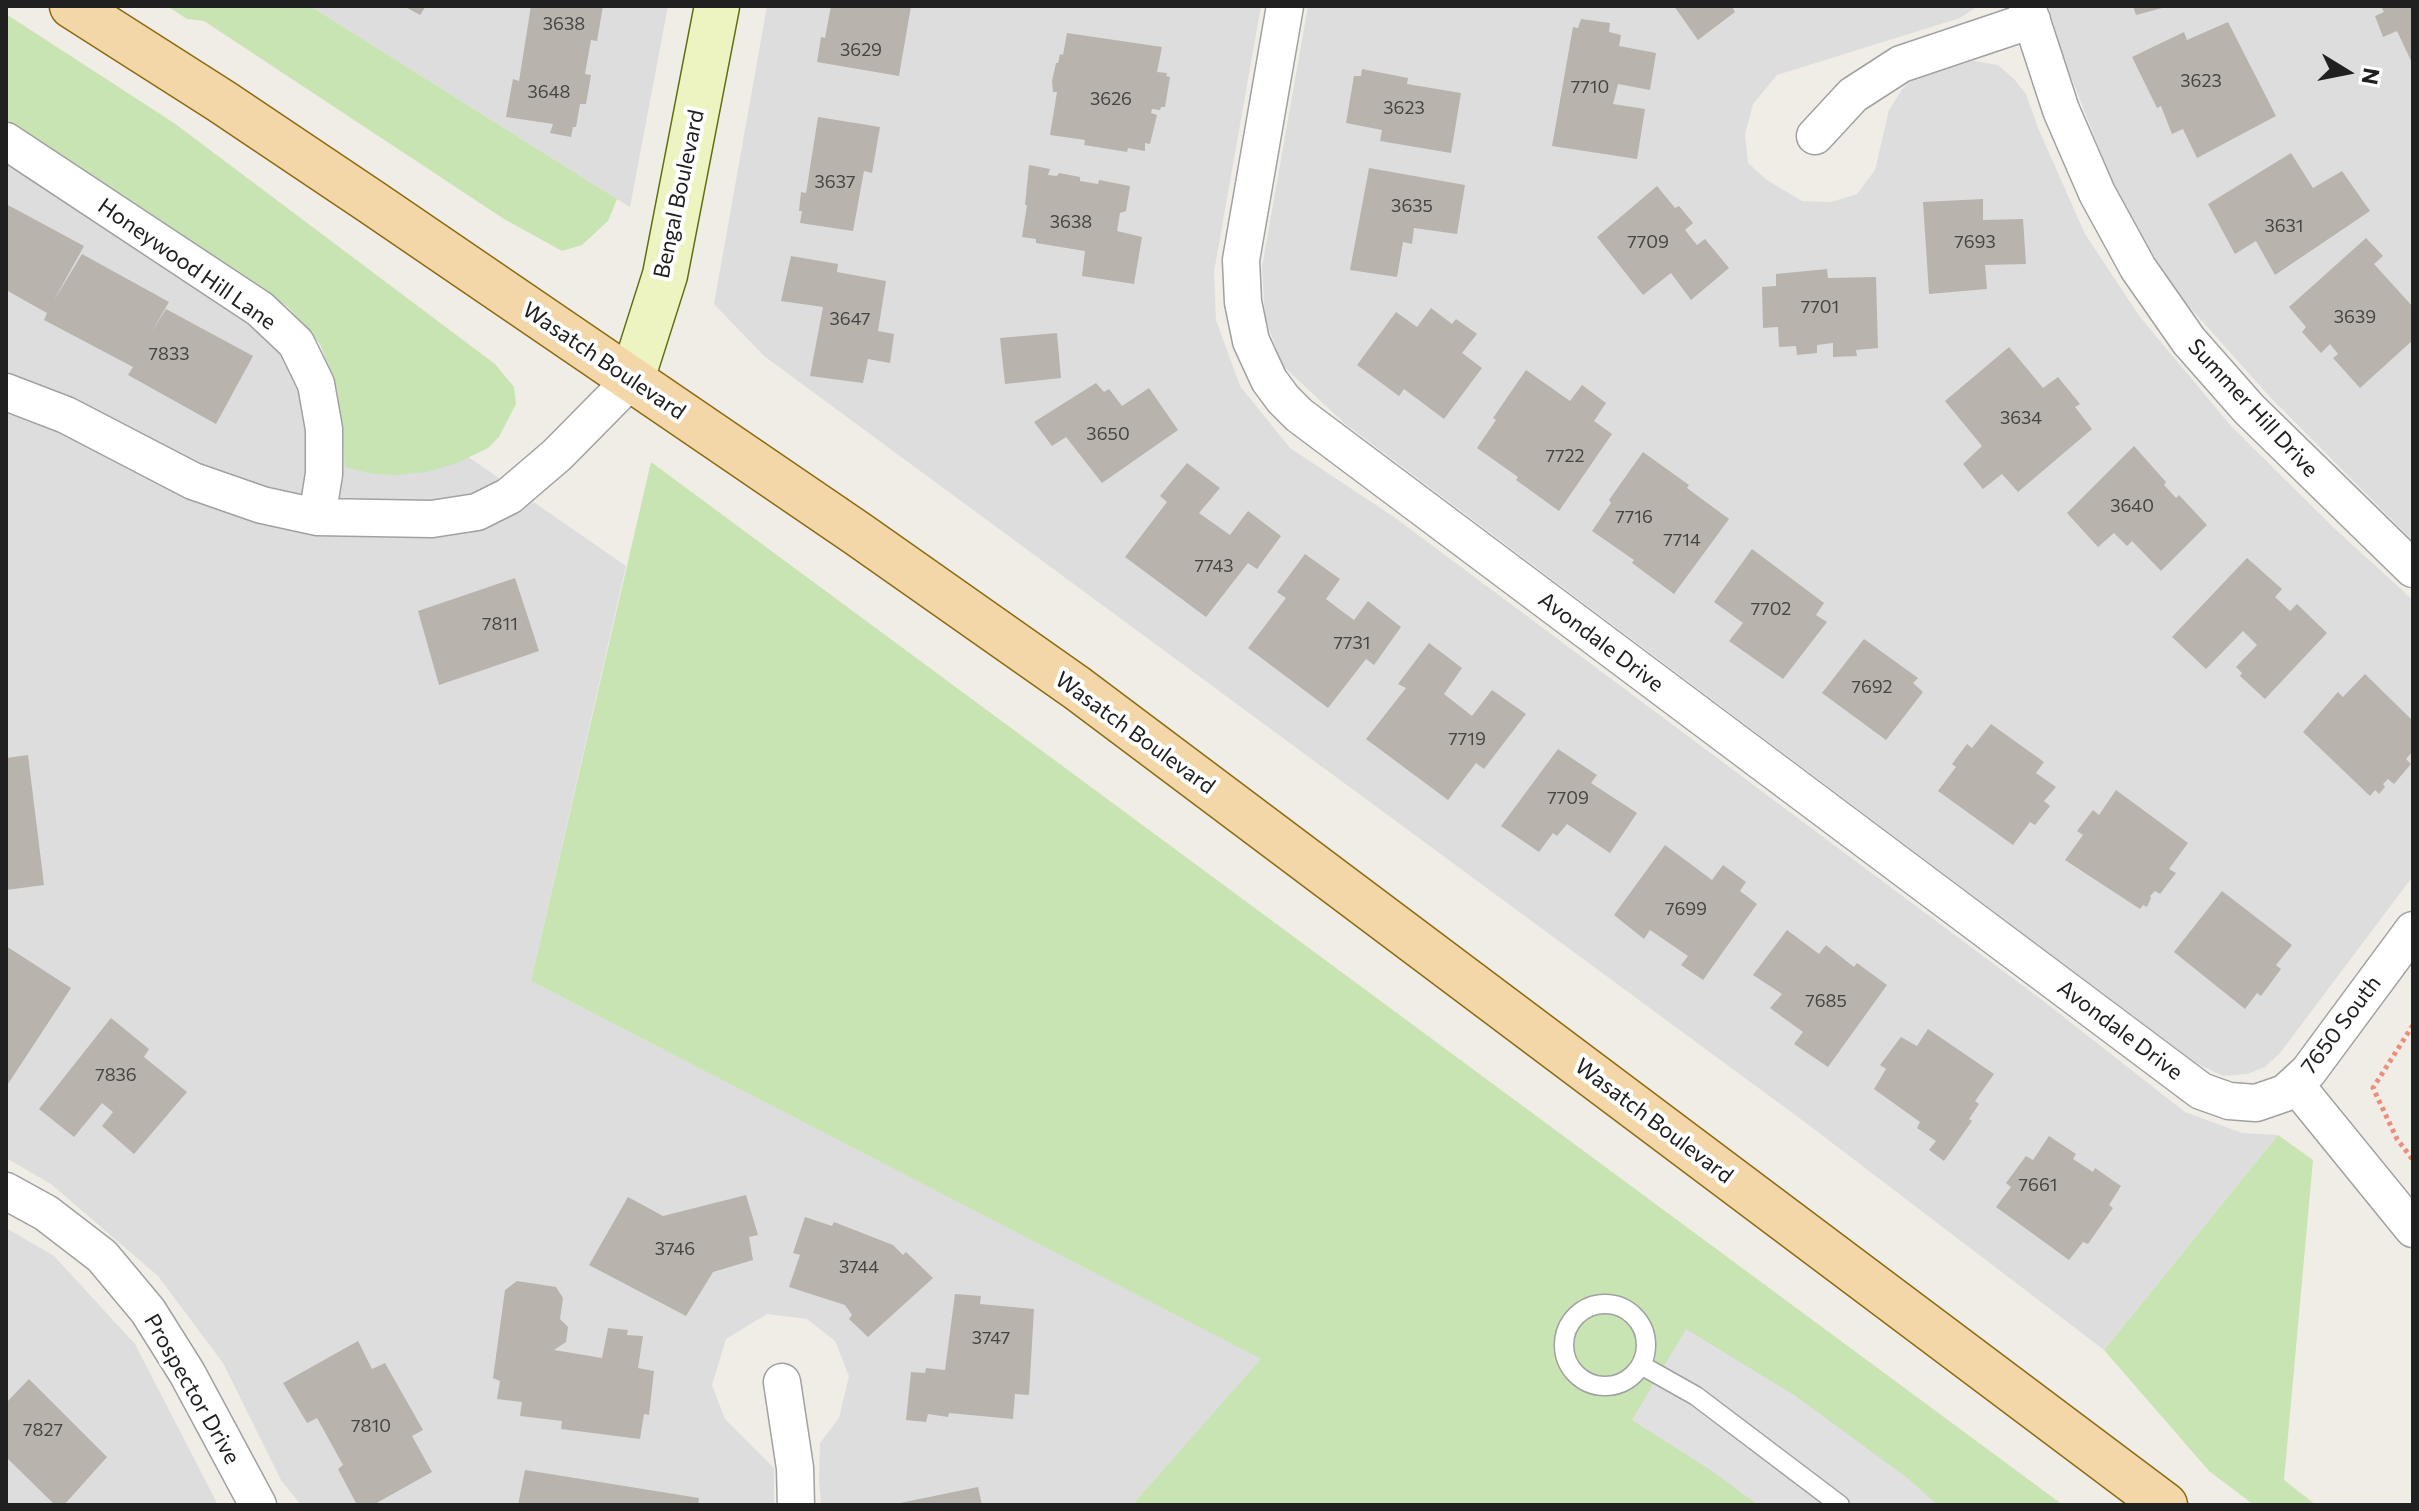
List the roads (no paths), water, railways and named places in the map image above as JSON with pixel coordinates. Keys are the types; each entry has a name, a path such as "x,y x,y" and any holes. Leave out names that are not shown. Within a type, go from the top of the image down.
{"main road":[{"name":"Wasatch Boulevard","path":"72,6 221,101 632,379 1077,688 2165,1505"},
{"name":"Bengal Boulevard","path":"632,379 665,275 717,6"}],"street":[{"name":"Avondale Drive","path":"1285,6 1241,260 1243,302 1251,341 1269,380 1283,399 1311,425 2201,1091 2229,1101 2256,1103"},
{"path":"1815,136 1853,95 1901,64 2030,13"},
{"name":"Summer Hill Drive","path":"2030,13 2061,110 2097,193 2147,281 2189,341 2249,409 2413,569"},
{"name":"Honeywood Hill Lane","path":"6,141 260,309 296,343 316,384 324,429 324,474 317,517"},
{"path":"6,392 66,415 193,481 262,505 317,517 432,519 477,512 509,496 557,455 632,379"},
{"name":"7650 South","path":"2256,1103 2285,1093 2308,1072 2413,930"},
{"path":"2295,1084 2413,1229"},
{"name":"Prospector Drive","path":"6,1191 46,1213 102,1256 148,1311 187,1373 258,1505"},
{"path":"782,1382 795,1468 796,1505"}],"lane":[{"path":"1593,1305 1620,1306 1632,1314 1645,1337 1646,1351 1641,1365 1622,1383 1596,1386 1583,1380 1573,1372 1563,1346 1571,1321 1593,1305"},
{"path":"1641,1365 1696,1396 1840,1505"}]}
